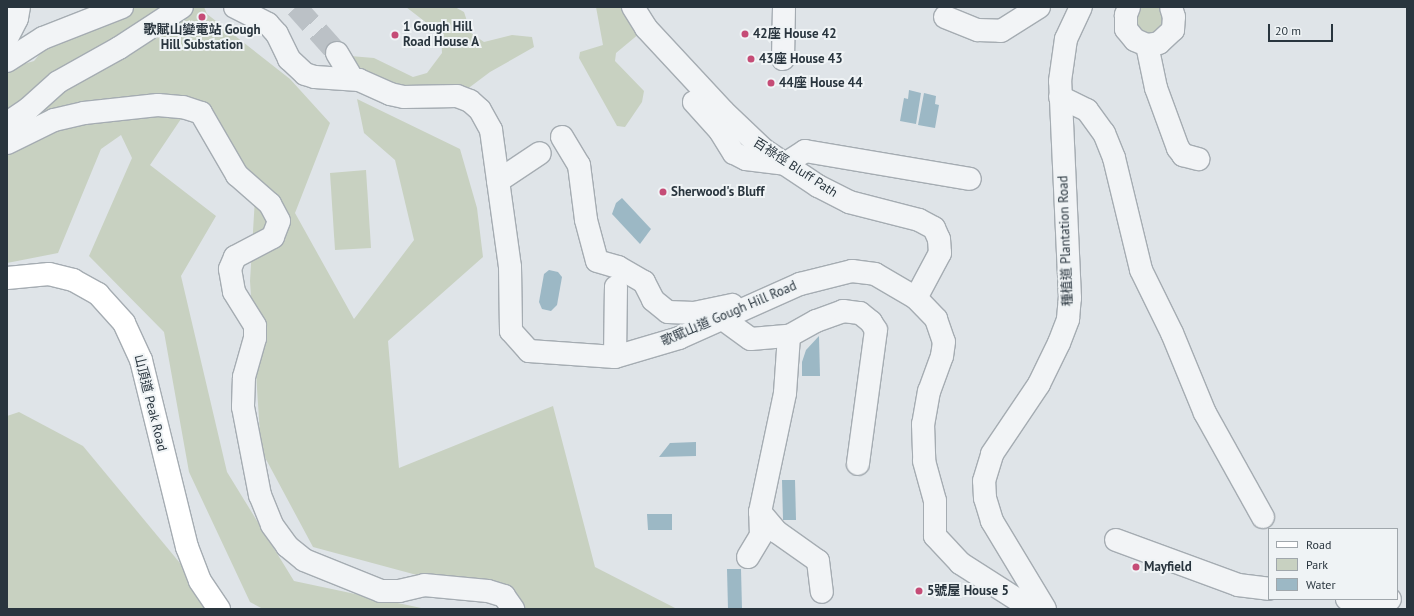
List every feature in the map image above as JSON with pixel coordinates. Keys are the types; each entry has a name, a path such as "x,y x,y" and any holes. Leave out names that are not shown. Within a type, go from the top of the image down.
{"main road":[{"name":"山頂道 Peak Road","path":"7,278 49,274 73,280 98,294 124,323 141,360 186,547 200,581 219,609"}],"street":[{"path":"7,38 17,18 19,7"},
{"path":"7,61 44,38 122,7"},
{"path":"7,123 28,109 58,82 119,48 182,7"},
{"name":"歌賦山道 Gough Hill Road","path":"236,7 268,24 277,34 289,59 305,74 315,77 352,78 397,96 457,96 476,105 485,116 492,130 510,267 512,331 529,351 615,357 678,338 800,284 852,271 874,274 916,298 936,319 944,342 942,356 929,391 922,424 923,450 935,501 936,536 960,563 1032,609"},
{"name":"百祿徑 Bluff Path","path":"633,7 646,28 750,138 785,164 849,202 919,220 934,228 939,239 940,253 916,298"},
{"path":"783,59 784,7"},
{"path":"945,17 978,30 1001,31 1039,7"},
{"name":"種植道 Plantation Road","path":"1045,609 992,520 985,498 984,481 992,454 1039,384 1059,344 1068,319 1070,298 1060,97 1063,52 1071,25 1081,7"},
{"path":"1129,7 1126,15 1126,29 1135,40 1147,45 1164,40 1173,30 1174,17 1171,7"},
{"path":"1147,45 1156,88 1178,148 1183,155 1198,159"},
{"path":"337,53 352,78"},
{"path":"1060,97 1087,110 1104,133 1118,172 1142,270 1172,333 1205,413 1262,517"},
{"path":"7,144 54,120 84,113 158,105 184,107 201,113 237,175 270,204 279,222 273,237 235,257 230,269 234,292 255,326 255,338 244,377 243,407 260,495 272,525 287,546 304,560 375,589 393,592 424,585 488,590 504,596 513,609"},
{"path":"562,137 579,165 586,220 597,261 618,267 644,282 653,300 668,312 694,313 758,303"},
{"path":"785,164 805,151 970,179"},
{"path":"498,181 540,153"},
{"path":"615,357 616,287"},
{"path":"723,318 751,339 789,336 816,321 843,311 860,313 872,322 876,330 858,464"},
{"path":"748,557 760,535 760,512 785,393 789,336"},
{"path":"760,512 778,532 818,561 822,592"},
{"path":"1116,540 1238,585 1268,589"},
{"path":"1398,596 1407,591"},
{"path":"1355,600 1372,602 1384,600"}],"green space":[{"path":"98,7 204,7 207,14 290,79 330,123 295,213 354,319 414,240 395,160 364,133 357,99 460,149 477,208 483,257 388,341 399,468 553,406 595,567 677,609 506,609 502,598 313,547 261,450 250,281 255,198 187,110 150,165 216,216 181,276 227,472 294,581 426,609 263,609 250,602 189,472 164,332 89,256 132,158 121,135 101,149 58,253 7,263 7,69 34,61 61,28"},
{"path":"406,7 455,7 464,12 471,33 484,42 512,35 532,37 534,47 490,72 466,90 403,93 362,75 350,56 374,58 413,77 427,73 442,53 441,34"},
{"path":"596,7 627,7 640,33 616,53 615,61 644,91 642,102 625,127 617,126 579,58 580,52 603,45"},
{"path":"1134,7 1166,7 1170,16 1156,37 1138,33"},
{"path":"366,170 371,248 335,250 330,173"},
{"path":"19,412 83,446 218,609 7,609 7,416"}],"water":[{"path":"909,90 921,93 916,124 900,121 904,98 908,99"},
{"path":"924,93 936,96 935,104 939,105 935,128 918,125"},
{"path":"622,198 651,229 640,244 612,214 616,203"},
{"path":"549,270 558,272 562,277 557,305 551,311 542,309 539,302 544,274"},
{"path":"819,336 820,376 802,376 802,362 806,350"},
{"path":"696,442 696,456 659,457 670,443"},
{"path":"782,480 795,480 796,520 783,520"},
{"path":"647,514 672,514 672,530 648,530"},
{"path":"727,569 741,569 742,609 728,609"}],"tunnel":[{"path":"296,7 337,53"}],"place":[{"name":"歌賦山變電站 Gough Hill Substation","path":"202,17"},
{"name":"42座 House 42","path":"745,34"},
{"name":"1 Gough Hill Road House A","path":"395,35"},
{"name":"43座 House 43","path":"751,59"},
{"name":"44座 House 44","path":"771,83"},
{"name":"Sherwood's Bluff","path":"663,192"},
{"name":"Mayfield","path":"1136,567"},
{"name":"5號屋 House 5","path":"919,591"}]}
